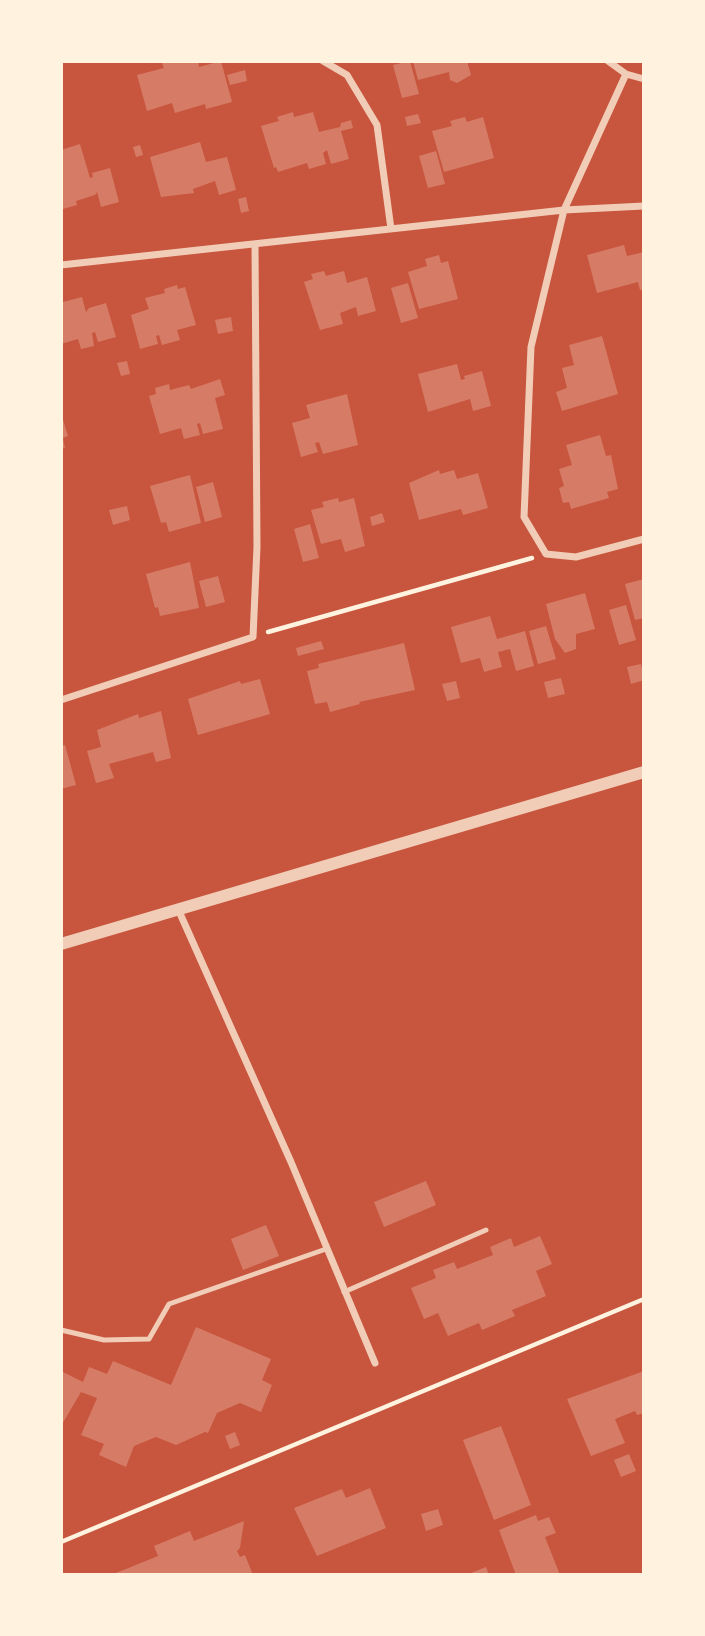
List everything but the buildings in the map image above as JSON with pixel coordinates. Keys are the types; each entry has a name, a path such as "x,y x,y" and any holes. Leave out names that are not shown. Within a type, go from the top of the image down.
{"street":[{"path":"323,61 347,75 377,125 391,229"},
{"path":"608,61 626,74 644,79"},
{"path":"626,74 564,210 531,347 524,517 546,554 576,557 644,539"},
{"path":"61,265 564,210 644,206"},
{"path":"61,700 253,636 257,547 255,244"},
{"path":"61,944 644,772"},
{"path":"178,909 291,1162 375,1363"}],"lane":[{"path":"344,1293 486,1230"},
{"path":"61,1330 104,1340 149,1339 169,1304 326,1249"}],"path":[{"path":"253,636 546,554"},
{"path":"61,1542 644,1299"}]}
